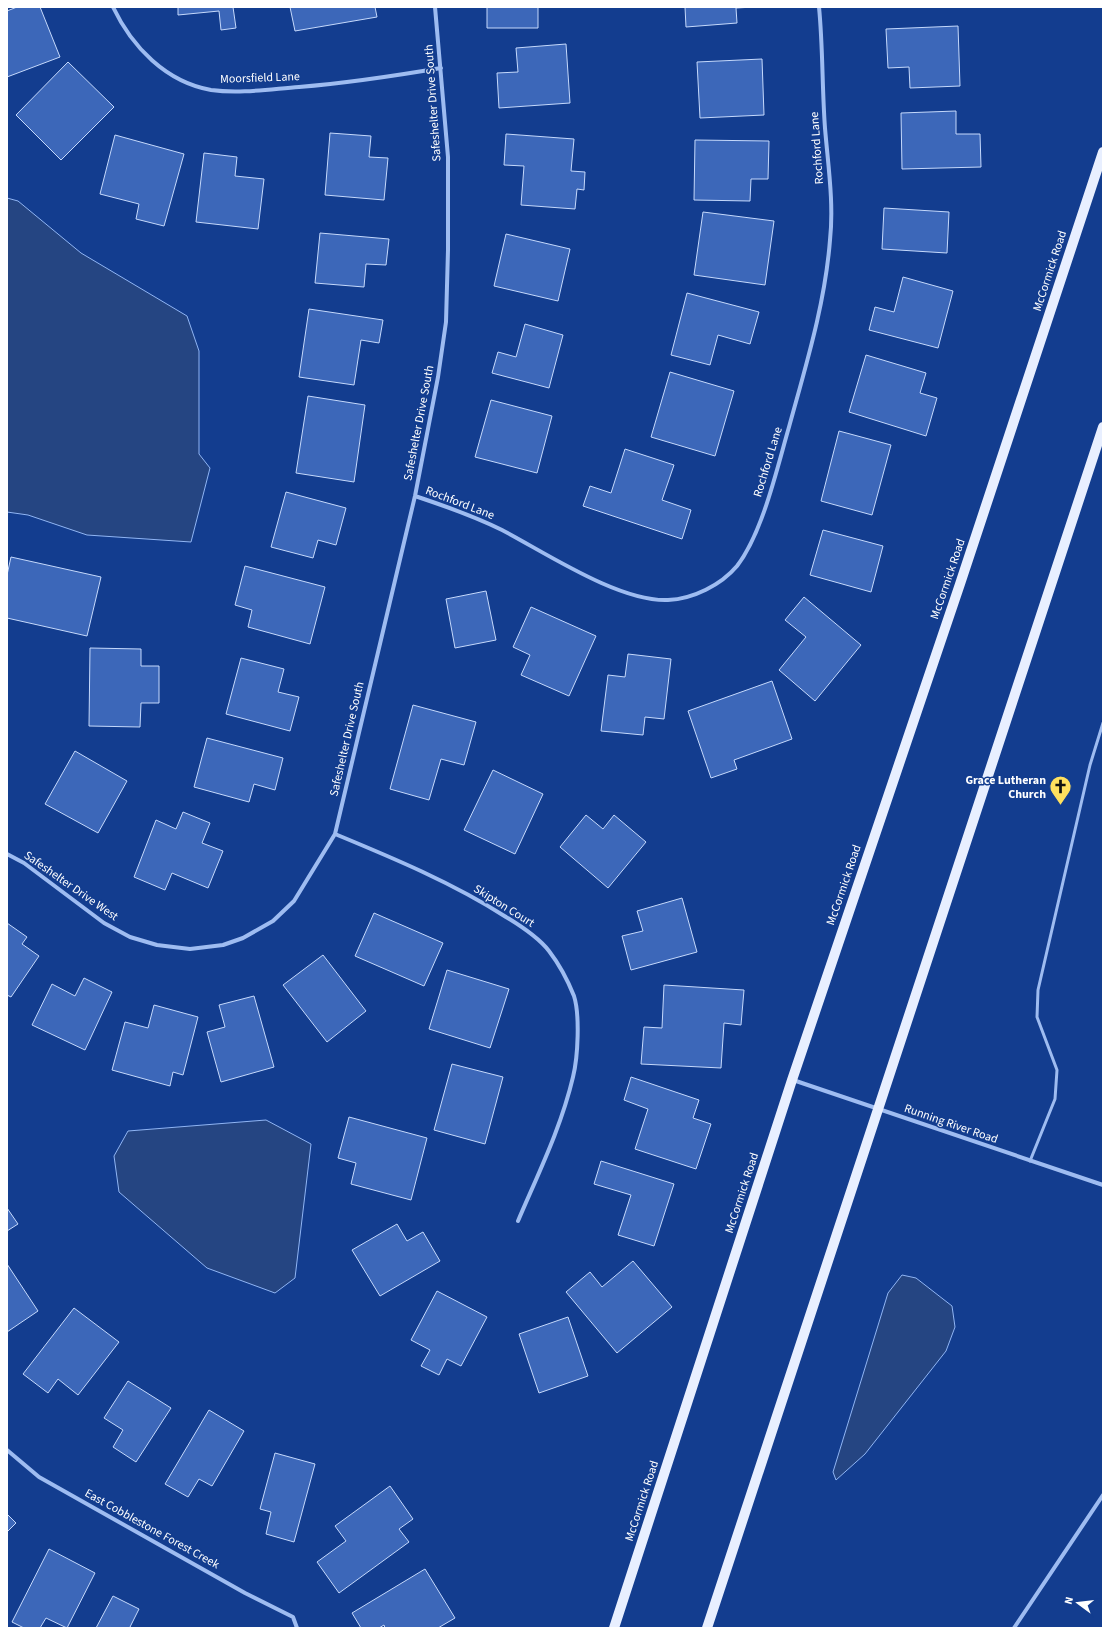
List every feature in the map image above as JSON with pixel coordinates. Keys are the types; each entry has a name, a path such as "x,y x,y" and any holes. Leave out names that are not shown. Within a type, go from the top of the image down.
{"main road":[{"name":"McCormick Road","path":"614,1628 792,1080 958,592 1103,152"},
{"path":"707,1628 837,1238 877,1109 1097,452 1103,427"}],"street":[{"name":"Moorsfield Lane","path":"113,7 141,51 168,73 192,84 212,90 249,91 355,82 441,68"},
{"name":"Safeshelter Drive South","path":"335,834 415,496 438,377 446,322 448,157 435,7"},
{"name":"Rochford Lane","path":"415,496 459,511 494,526 610,587 636,597 680,600 699,593 722,580 736,566 756,536 782,450 824,291 830,238 830,187 819,7"},
{"name":"Safeshelter Drive West","path":"7,854 24,863 104,923 130,938 157,945 190,949 223,944 243,938 273,921 294,902 335,834"},
{"name":"Skipton Court","path":"335,834 404,863 487,905 525,928 548,950 561,969 574,997 578,1033 573,1076 557,1132 518,1221"},
{"name":"Running River Road","path":"792,1080 1103,1185"},
{"name":"East Cobblestone Forest Creek","path":"7,1450 39,1477 245,1593 293,1617 297,1628"},
{"path":"1014,1628 1103,1494"}],"lane":[{"path":"1030,1161 1055,1099 1057,1070 1037,1017 1038,990 1090,765 1103,723"}],"water":[{"path":"7,198 18,201 81,253 187,316 199,351 199,454 210,468 191,542 87,535 28,515 7,512"},
{"path":"266,1120 311,1144 295,1278 275,1293 207,1268 119,1192 114,1156 128,1131"},
{"path":"902,1275 916,1278 952,1306 955,1327 946,1351 865,1454 836,1480 833,1472 888,1293"}],"building":[{"path":"17,7 40,7 60,57 7,77 7,11"},
{"path":"178,7 233,7 236,28 221,30 219,11 178,15"},
{"path":"290,7 375,7 377,17 295,31"},
{"path":"487,7 538,7 538,28 487,28"},
{"path":"685,7 754,7 736,8 737,23 686,27"},
{"path":"958,26 960,86 910,88 909,67 888,68 886,29"},
{"path":"566,44 570,103 499,108 497,73 518,72 516,48"},
{"path":"762,59 764,115 700,118 697,62"},
{"path":"68,62 114,107 61,160 16,115"},
{"path":"956,111 956,134 980,134 981,167 902,169 901,113"},
{"path":"330,133 371,136 369,157 388,158 384,200 325,195"},
{"path":"506,134 574,139 571,171 585,172 584,190 577,189 575,209 521,205 524,166 504,165"},
{"path":"115,135 184,154 164,226 136,219 139,204 100,194"},
{"path":"695,140 769,141 768,179 751,179 750,201 694,200"},
{"path":"204,153 237,157 235,176 264,179 258,229 196,222"},
{"path":"884,208 949,212 947,253 882,249"},
{"path":"703,212 774,221 765,285 694,275"},
{"path":"320,233 389,239 386,265 366,264 364,287 315,283"},
{"path":"506,234 570,249 558,301 494,286"},
{"path":"903,277 953,291 938,348 869,330 875,307 894,312"},
{"path":"687,293 759,312 750,344 718,335 710,365 671,355"},
{"path":"309,309 383,320 379,343 361,340 354,385 299,377"},
{"path":"525,324 563,335 549,388 492,373 498,352 516,357"},
{"path":"866,355 926,373 920,393 937,398 926,436 849,412"},
{"path":"670,372 734,391 715,456 651,437"},
{"path":"308,396 365,405 354,482 296,473"},
{"path":"491,400 552,416 537,473 475,457"},
{"path":"839,431 891,445 872,515 821,501"},
{"path":"625,449 674,465 662,500 691,510 682,539 583,506 590,486 611,493"},
{"path":"286,492 346,508 336,545 318,540 313,558 271,547"},
{"path":"823,530 883,546 871,592 810,575"},
{"path":"11,557 101,577 87,636 7,618 7,575"},
{"path":"245,566 325,587 310,644 248,627 252,610 235,605"},
{"path":"486,591 496,640 455,648 446,599"},
{"path":"804,597 861,645 815,701 779,670 806,637 785,620"},
{"path":"531,607 596,636 569,696 521,675 530,655 513,647"},
{"path":"90,648 141,649 141,666 159,666 159,703 141,703 140,727 89,726"},
{"path":"628,654 671,659 664,719 645,717 643,735 601,731 608,675 625,677"},
{"path":"241,658 284,669 278,692 299,697 290,731 226,714"},
{"path":"772,681 792,739 734,760 737,769 711,778 688,711"},
{"path":"413,705 476,722 464,765 441,759 429,800 390,789"},
{"path":"207,738 283,758 275,790 254,784 249,802 194,787"},
{"path":"75,751 127,781 98,833 45,804"},
{"path":"493,770 543,794 515,854 464,830"},
{"path":"183,812 210,823 202,843 223,851 208,888 172,873 165,890 134,877 156,820 176,829"},
{"path":"586,815 603,829 614,815 646,842 608,888 560,847"},
{"path":"682,898 697,952 631,970 622,936 643,931 637,911"},
{"path":"374,913 443,943 424,986 355,956"},
{"path":"7,923 27,937 22,944 39,956 11,997 7,995"},
{"path":"323,955 366,1011 327,1042 283,985"},
{"path":"447,970 509,989 490,1048 429,1029"},
{"path":"84,978 112,992 85,1050 32,1025 52,984 75,996"},
{"path":"664,985 744,990 741,1025 724,1023 721,1068 641,1064 644,1027 662,1028"},
{"path":"254,996 274,1067 221,1082 207,1032 225,1027 219,1005"},
{"path":"154,1005 198,1017 183,1075 173,1072 170,1086 112,1070 125,1022 148,1028"},
{"path":"452,1064 503,1077 485,1144 434,1130"},
{"path":"631,1077 699,1100 693,1118 711,1124 696,1169 635,1149 648,1109 624,1100"},
{"path":"349,1117 427,1138 411,1200 351,1184 356,1163 338,1158"},
{"path":"601,1161 674,1184 654,1246 618,1235 631,1195 594,1184"},
{"path":"7,1208 18,1224 7,1231"},
{"path":"397,1224 407,1241 423,1232 440,1261 380,1296 352,1250"},
{"path":"633,1261 672,1307 617,1353 566,1292 590,1272 602,1287"},
{"path":"7,1264 38,1311 7,1332"},
{"path":"437,1291 487,1317 461,1366 447,1359 439,1375 421,1366 430,1350 411,1340"},
{"path":"74,1308 119,1342 78,1395 58,1379 48,1393 23,1374"},
{"path":"568,1317 588,1376 539,1393 519,1334"},
{"path":"128,1381 171,1408 136,1462 113,1447 123,1430 104,1418"},
{"path":"209,1410 244,1431 212,1486 199,1479 188,1497 165,1484"},
{"path":"275,1453 315,1464 294,1542 266,1534 271,1512 260,1509"},
{"path":"390,1486 413,1519 399,1529 409,1542 339,1593 317,1562 346,1541 335,1526"},
{"path":"7,1514 16,1523 7,1532"},
{"path":"49,1549 95,1573 67,1628 46,1618 40,1628 24,1628 12,1622"},
{"path":"425,1569 455,1618 438,1628 385,1628 384,1625 379,1628 361,1628 352,1613"},
{"path":"113,1596 139,1609 130,1627 133,1628 96,1628"}],"place":[{"name":"Grace Lutheran Church","path":"1061,806"}]}
